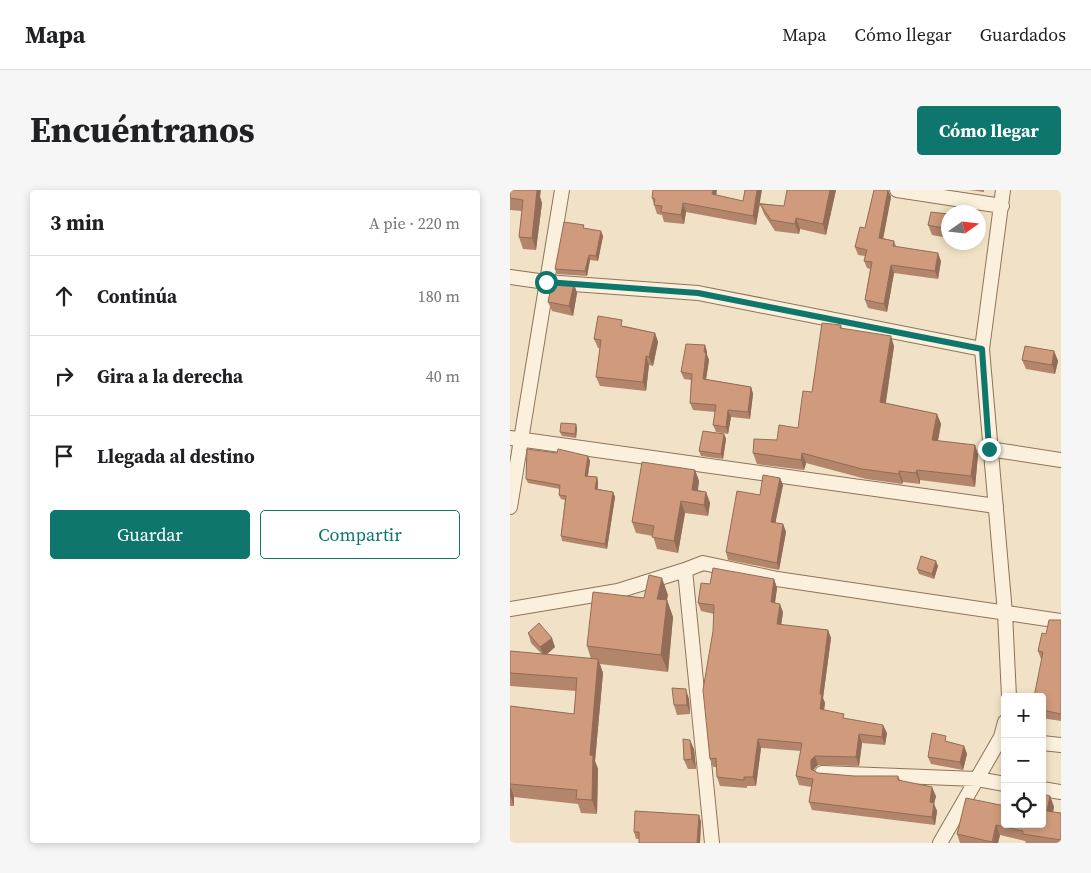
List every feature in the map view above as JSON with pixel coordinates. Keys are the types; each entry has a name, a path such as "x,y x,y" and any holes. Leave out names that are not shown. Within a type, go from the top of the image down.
{"street":[{"path":"510,507 516,438 562,190"},
{"path":"897,190 1002,206"},
{"path":"1004,190 982,349 989,449 1005,613 1009,693"},
{"path":"510,276 546,282 698,293 982,349"},
{"path":"516,438 996,506"},
{"path":"989,449 1061,460"},
{"path":"510,609 618,591 703,563 777,578 1061,621"},
{"path":"685,570 712,843"},
{"path":"940,843 1001,741"},
{"path":"1046,743 1061,745"},
{"path":"822,773 977,779 1001,783"},
{"path":"1046,790 1061,792"}],"building":[{"path":"510,190 537,190 532,238 519,237 523,200 510,198"},
{"path":"653,190 713,190 712,194 743,201 745,190 757,190 753,216 683,203 681,215 661,212 662,206 654,205 655,199 652,198"},
{"path":"787,190 830,190 823,224 796,218 795,224 771,220 760,204 784,206"},
{"path":"874,190 888,190 879,238 894,241 893,246 938,253 935,271 891,265 884,304 865,300 872,262 864,261 867,250 855,247 860,227 865,228"},
{"path":"931,212 941,213 941,228 928,225"},
{"path":"564,222 584,225 583,228 601,231 596,256 589,255 585,271 555,269"},
{"path":"552,282 574,284 569,306 548,302"},
{"path":"598,316 622,320 621,326 655,333 649,357 646,356 643,382 596,377 601,340 594,339"},
{"path":"822,323 841,325 840,328 891,336 880,402 937,414 932,440 975,445 971,476 917,470 916,473 899,471 899,474 862,469 802,453 801,460 753,453 754,439 777,440 779,425 798,428 803,391 812,392"},
{"path":"686,344 705,345 703,379 751,387 748,412 728,410 726,427 713,425 716,405 690,403 692,374 681,372"},
{"path":"1025,346 1054,351 1052,365 1022,360"},
{"path":"561,423 576,424 575,434 560,432"},
{"path":"703,431 724,434 721,454 699,451"},
{"path":"527,449 557,453 558,449 588,456 585,476 597,477 595,489 613,492 605,544 561,536 566,496 559,495 560,485 526,479"},
{"path":"642,462 695,470 692,490 706,492 704,505 681,501 674,541 652,537 654,526 632,522"},
{"path":"763,475 780,478 771,522 783,524 777,563 726,552 737,491 760,495"},
{"path":"921,556 936,561 932,574 917,569"},
{"path":"713,568 774,579 771,602 780,604 777,624 828,630 820,694 822,694 820,709 844,714 843,718 883,725 882,737 859,734 856,757 815,756 811,760 811,769 818,773 854,776 898,776 898,780 932,787 930,802 934,803 932,817 809,802 813,779 796,776 802,743 758,739 753,777 744,777 744,780 717,777 716,758 710,759 703,690 713,631 714,605 698,603 701,583 710,584"},
{"path":"649,575 662,578 657,599 667,600 661,655 587,646 593,592 644,598"},
{"path":"1049,620 1061,620 1061,714 1046,711 1046,693 1035,693 1043,652 1038,651 1042,633 1046,634"},
{"path":"539,623 552,638 540,647 528,633"},
{"path":"510,651 598,659 590,755 593,756 592,800 576,799 577,790 510,784 510,706 574,714 577,678 510,673"},
{"path":"672,688 686,689 687,705 674,705"},
{"path":"932,733 946,736 945,741 964,746 960,762 928,757"},
{"path":"683,739 690,740 692,759 684,760"},
{"path":"1046,795 1050,796 1047,811 1061,813 1061,840 1023,834 1023,831 1010,828 1046,828"},
{"path":"966,798 1001,805 1001,826 996,825 992,842 957,834"},
{"path":"635,811 699,815 697,843 639,843 639,832 634,832"}],"route":[{"path":"546,282 698,293 982,349 989,449"}]}
